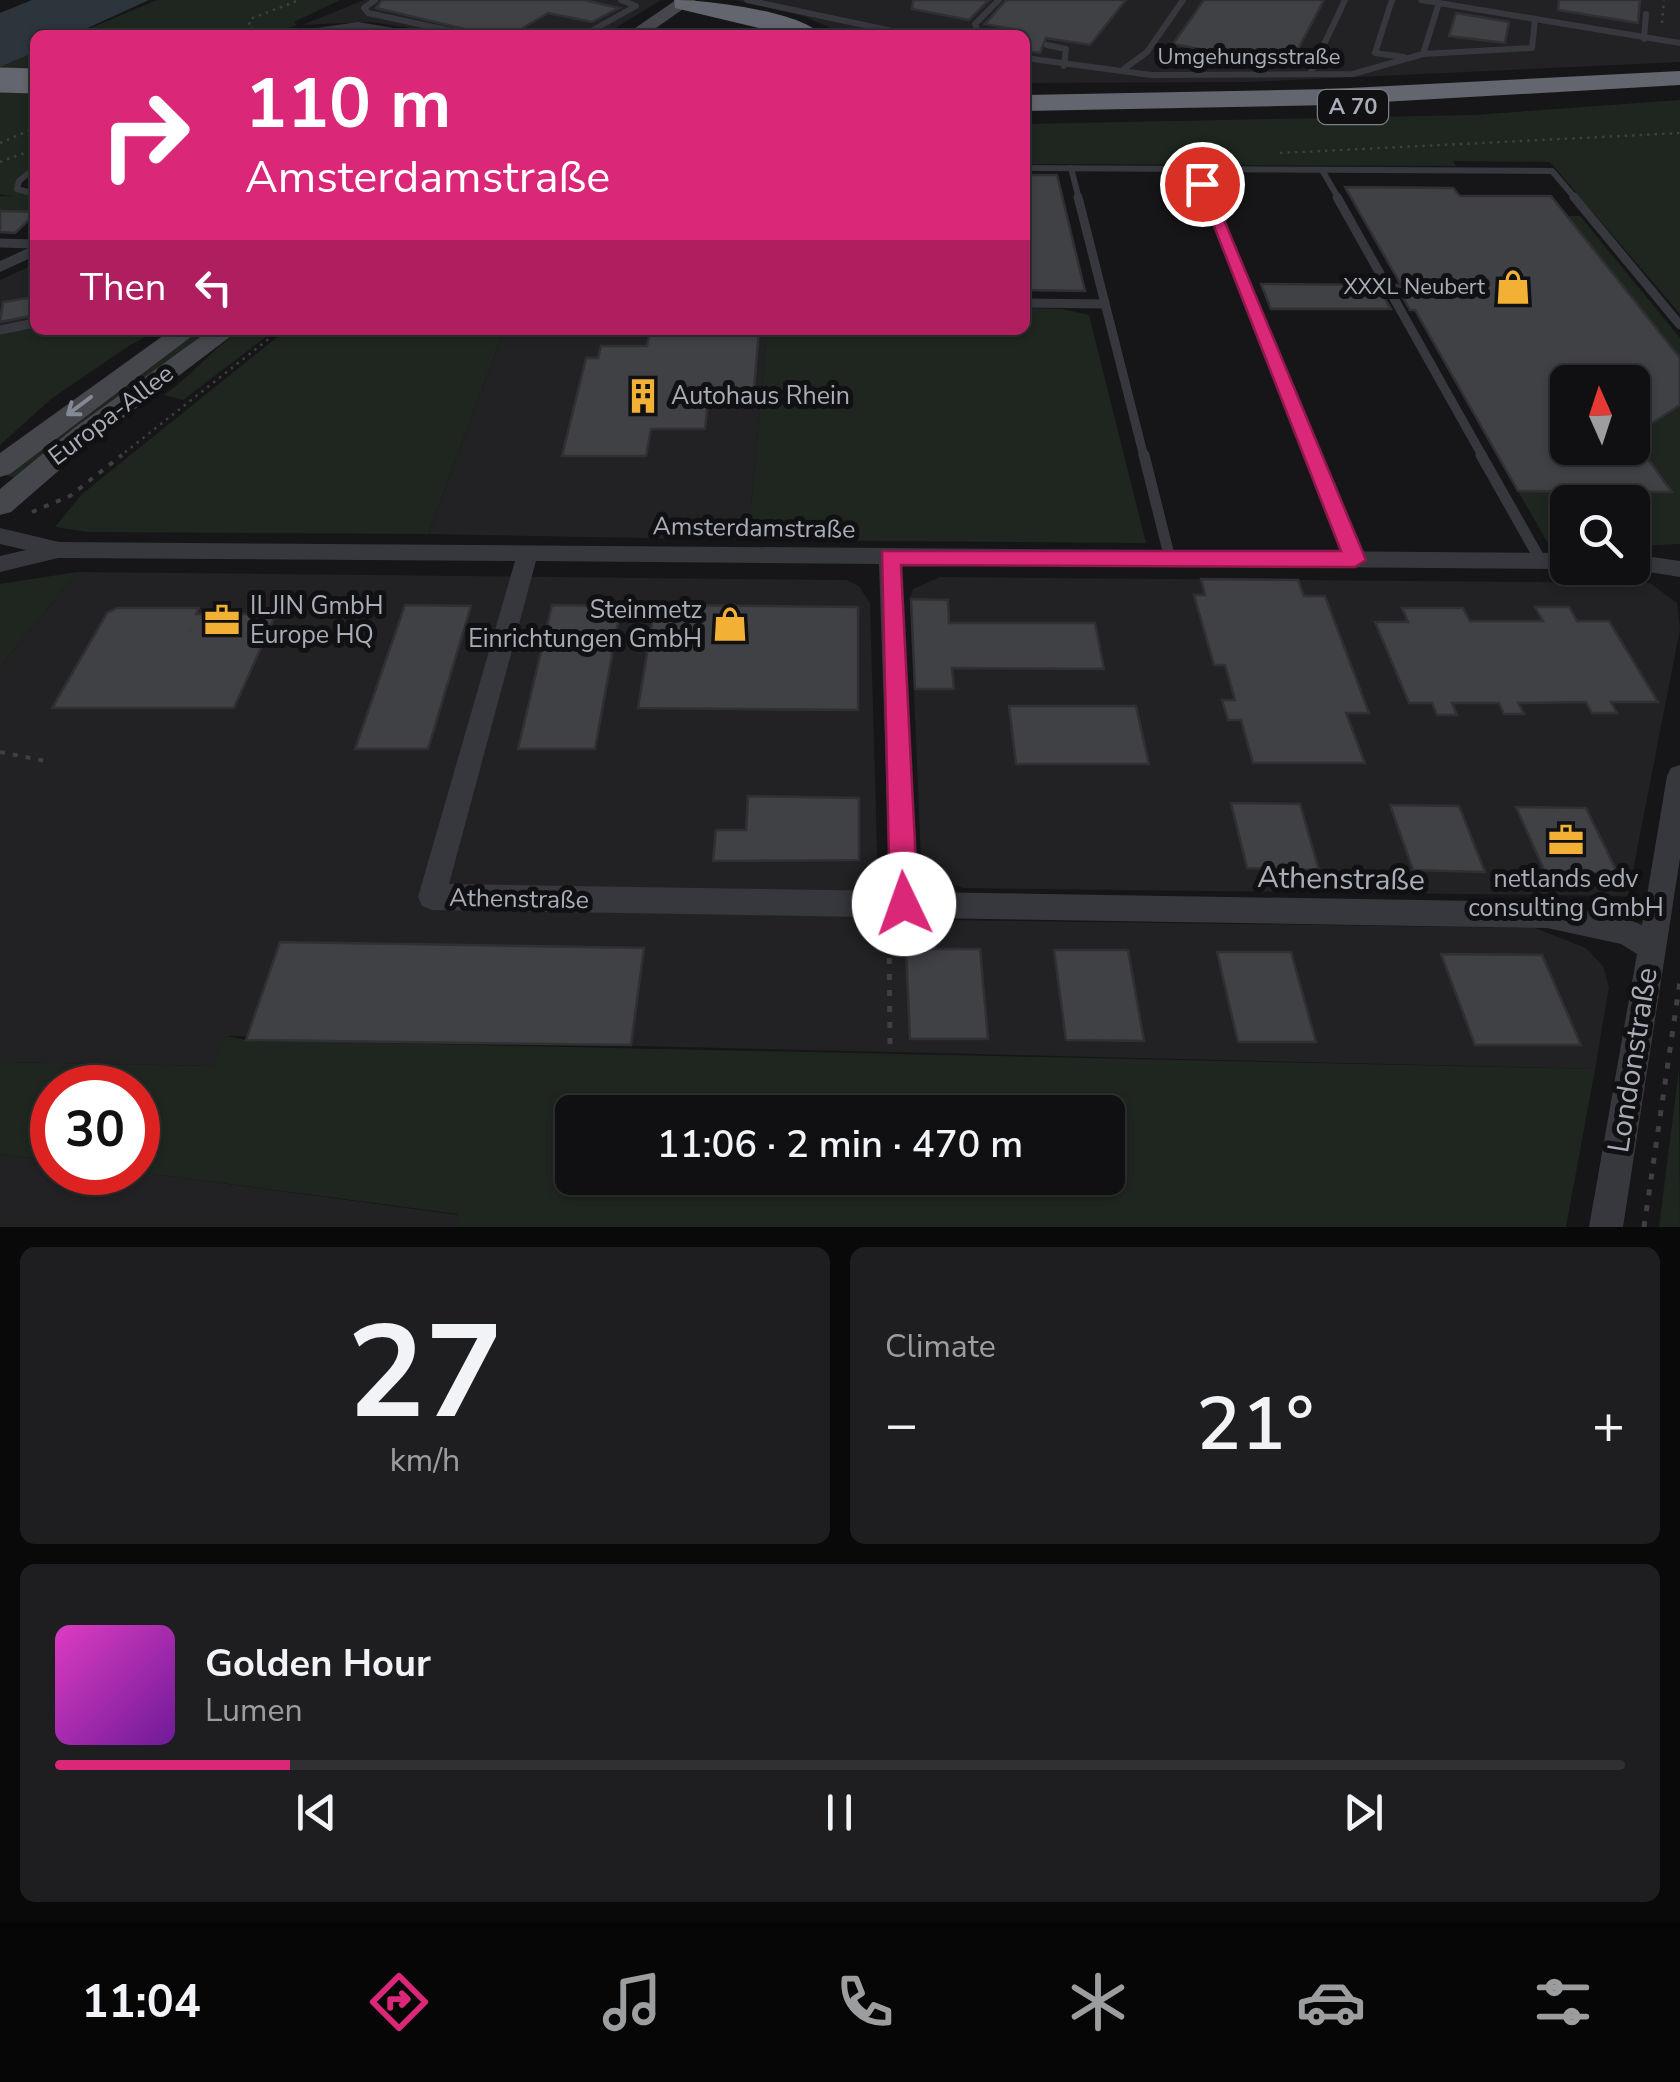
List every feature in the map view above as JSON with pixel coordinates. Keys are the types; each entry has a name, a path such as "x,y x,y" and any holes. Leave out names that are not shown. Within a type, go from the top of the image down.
{"highway":[{"path":"683,14 752,30"},
{"path":"683,14 780,30"},
{"name":"A 70","path":"1030,103 1330,97 1680,78"},
{"path":"0,80 30,81"},
{"name":"A 70","path":"1030,114 1341,107 1680,89"},
{"path":"0,91 30,92"}],"street":[{"path":"646,30 683,14"},
{"path":"322,30 358,26 390,30"},
{"path":"0,268 30,250"},
{"name":"Europa-Allee","path":"0,467 180,335"},
{"name":"Europa-Allee","path":"0,505 84,434 219,335"},
{"name":"Amsterdamstraße","path":"0,536 60,550 1550,561"},
{"name":"Amsterdamstraße","path":"0,564 60,550"},
{"name":"Athenstraße","path":"528,553 432,897 1547,915 1626,932 1651,947"},
{"path":"890,557 896,904"},
{"path":"1650,565 1680,569"},
{"name":"Londonstraße","path":"1606,1227 1680,776"}],"lane":[{"path":"376,0 364,8 368,13 447,30"},
{"path":"593,30 636,6 621,0"},
{"path":"747,0 888,30"},
{"path":"977,30 975,24 999,0"},
{"path":"1124,69 1147,52 1183,0"},
{"path":"1310,74 1345,0"},
{"path":"1392,0 1375,53 1408,58"},
{"path":"1422,0 1680,43"},
{"path":"1423,54 1439,3"},
{"path":"358,26 368,13"},
{"path":"1646,14 1648,39"},
{"path":"1585,28 1588,15"},
{"name":"Umgehungsstraße","path":"1030,59 1170,76 1352,74 1423,54 1532,48 1535,20"},
{"path":"1049,42 1066,47 1064,66"},
{"path":"1030,168 1552,171 1680,325"},
{"path":"1071,168 1170,559"},
{"path":"1196,169 1355,560"},
{"path":"1322,170 1541,561"},
{"path":"30,172 18,181 17,189 30,193"},
{"path":"0,243 30,246"},
{"path":"1030,303 1104,304"},
{"path":"0,330 30,324"}],"path":[{"path":"256,30 249,26 250,19 299,0"},
{"path":"0,143 30,130"},
{"path":"1277,152 1680,133"},
{"path":"0,162 30,151"},
{"path":"32,512 70,496 274,335"},
{"path":"187,630 297,630"},
{"path":"0,752 46,761"},
{"path":"890,1046 896,904"},
{"path":"1644,1227 1680,981"}],"shaded area":[{"path":"32,0 149,0 83,30 30,30 30,54 0,67 0,13"},
{"path":"157,0 340,0 282,30 86,30"},
{"path":"364,0 661,0 612,30 423,30 370,22 302,25"},
{"path":"736,0 1680,0 1680,62 1249,82 1030,83 1030,30 835,30 806,17"},
{"path":"30,54 30,173 20,184 22,192 30,194 30,212 0,210 0,196 13,197 0,194 0,67"},
{"path":"1680,100 1680,314 1550,162 1453,161 1456,166 1030,164 1030,124 1473,115"},
{"path":"1567,216 1580,216 1680,338 1680,358"},
{"path":"30,266 30,327 0,334 0,280"},
{"path":"1030,308 1089,315 1146,543 748,540 767,335 1030,335"},
{"path":"30,327 30,335 149,335 51,399 0,445 0,334"},
{"path":"192,335 207,335 18,479 5,475"},
{"path":"234,335 268,335 183,400 164,395 184,379"},
{"path":"280,335 502,335 428,534 87,532 55,527 82,494"},
{"path":"502,335 767,335 748,540 428,534"},
{"path":"1680,405 1680,544 1650,545 1650,491 1671,491 1650,461 1650,425"},
{"path":"1518,491 1550,491 1550,545 1549,545"},
{"path":"77,572 846,580 859,586 870,603 879,919 1535,928 1586,948 1603,966 1609,987 1595,1069 228,1036 212,1066 0,1062 0,667"},
{"path":"77,572 0,667 0,584"},
{"path":"940,577 1650,583 1677,603 1680,629 1628,896 964,888 938,881 921,859 910,598 913,589"},
{"path":"227,1036 246,1040 1595,1069 1566,1227 455,1227 458,1214 160,1175 160,1065 212,1066"},
{"path":"0,1062 159,1065 30,1065 30,1158 0,1154"},
{"path":"1679,1069 1680,1227 1659,1227"},
{"path":"0,1154 30,1158 30,1195 160,1195 160,1175 459,1215 455,1227 0,1227"}],"building":[{"path":"382,0 584,0 619,8 592,22 548,13 519,30 469,30 376,8"},
{"path":"913,0 989,0 969,20 912,9"},
{"path":"1006,0 1126,0 1090,45 1046,38 1040,53 1030,52 1030,30 985,24"},
{"path":"1204,0 1324,0 1289,66 1173,44"},
{"path":"1559,0 1640,0 1638,23 1558,10"},
{"path":"1456,13 1509,22 1505,43 1449,36"},
{"path":"1030,175 1057,175 1085,291 1030,290"},
{"name":"XXXL Neubert","path":"1345,187 1453,188 1460,196 1551,196 1680,358 1680,405 1650,424 1650,365 1550,365 1550,465 1650,465 1650,462 1672,492 1650,492 1650,485 1550,485 1550,491 1518,491 1415,310 1410,310 1396,285 1401,285"},
{"path":"0,211 30,212 30,219 15,233 0,232"},
{"path":"1261,284 1377,285 1391,309 1271,309"},
{"path":"30,299 30,316 0,322 3,302"},
{"name":"Autohaus Rhein","path":"649,335 759,335 753,402 708,402 705,429 651,429 646,456 562,456 586,358 598,358 601,346 647,346"},
{"path":"1201,579 1298,580 1304,596 1325,596 1369,713 1346,713 1365,763 1253,763 1241,720 1228,720 1222,700 1235,700 1225,665 1214,665 1194,595 1205,595"},
{"path":"911,599 948,600 949,623 1095,623 1104,669 952,668 954,689 915,689"},
{"path":"405,605 471,606 428,749 355,749"},
{"path":"552,605 621,606 595,749 518,749"},
{"path":"655,605 858,607 858,710 638,708"},
{"path":"1535,607 1569,607 1577,621 1609,621 1658,702 1611,702 1617,713 1592,713 1586,702 1518,703 1524,714 1504,714 1499,703 1452,703 1457,715 1437,715 1432,703 1409,703 1375,622 1408,622 1402,608 1463,608 1470,621 1543,621"},
{"path":"117,608 199,608 196,614 276,614 234,708 52,708 107,613"},
{"path":"1009,706 1136,706 1149,764 1016,764"},
{"path":"748,796 859,798 859,860 713,861 716,830 746,830"},
{"path":"1231,803 1300,804 1319,870 1247,868"},
{"path":"1390,805 1459,806 1485,872 1413,870"},
{"name":"netlands edv consulting GmbH","path":"1516,807 1586,808 1618,874 1545,872"},
{"path":"280,942 644,948 631,1045 246,1040"},
{"path":"906,949 980,949 988,1039 910,1039"},
{"path":"1054,950 1128,950 1144,1041 1066,1040"},
{"path":"1217,952 1291,952 1316,1042 1238,1042"},
{"path":"1441,954 1542,955 1581,1045 1475,1045"}],"place":[{"name":"XXXL Neubert","path":"1513,287"},
{"name":"Autohaus Rhein","path":"643,396"},
{"name":"ILJIN GmbH Europe HQ","path":"222,620"},
{"name":"Steinmetz Einrichtungen GmbH","path":"730,624"},
{"name":"netlands edv consulting GmbH","path":"1566,840"}],"route":[{"path":"904,904 890,557 1355,560 1202,184"}]}
